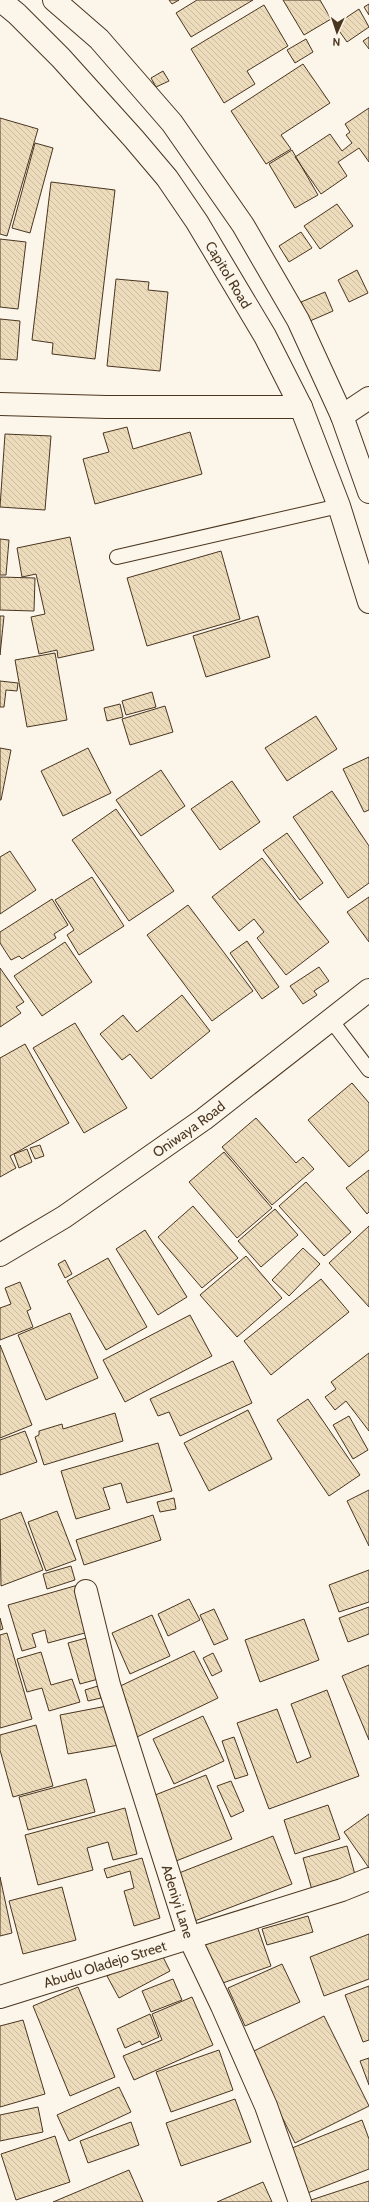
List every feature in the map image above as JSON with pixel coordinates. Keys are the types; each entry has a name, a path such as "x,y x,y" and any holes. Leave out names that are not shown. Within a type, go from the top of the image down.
{"main road":[{"name":"Capitol Road","path":"0,0 18,14 61,58 167,178 197,222 265,336 300,407 339,506 369,602"},
{"path":"54,0 99,38 172,122 243,225 298,320 342,416 369,492"},
{"path":"342,416 369,398"},
{"path":"0,404 300,407"},
{"name":"Oniwaya Road","path":"0,1255 64,1217 204,1119 369,990"},
{"name":"Adeniyi Lane","path":"86,1591 109,1685 189,1937 222,2006 266,2106 300,2202"},
{"name":"Abudu Oladejo Street","path":"0,1997 342,1890 369,1879"}],"lane":[{"path":"117,557 339,506"},
{"path":"331,1020 369,1070"}],"building":[{"path":"169,0 179,0 172,4"},
{"path":"197,0 253,0 191,37 176,13"},
{"path":"283,0 320,0 331,19 304,35"},
{"path":"369,4 369,15 364,7"},
{"path":"264,5 288,46 247,71 255,84 224,103 191,49"},
{"path":"359,9 369,27 347,42 335,25"},
{"path":"369,37 369,49 363,41"},
{"path":"306,39 313,52 295,63 287,50"},
{"path":"303,64 330,103 281,135 291,149 266,164 231,111"},
{"path":"163,71 169,81 156,87 151,78"},
{"path":"369,108 369,162 359,148 338,162 347,176 321,194 295,157 330,134 342,151 352,143 346,135 350,132 345,124"},
{"path":"0,118 38,129 7,236 0,234"},
{"path":"35,143 53,148 30,233 12,228"},
{"path":"292,150 318,195 295,208 269,164"},
{"path":"51,182 115,190 95,359 52,354 53,343 32,340"},
{"path":"337,204 353,226 320,249 304,226"},
{"path":"301,232 312,248 289,262 279,246"},
{"path":"0,239 26,242 18,309 0,307"},
{"path":"357,270 368,293 349,302 338,280"},
{"path":"116,279 149,282 148,290 168,292 160,371 107,366"},
{"path":"325,292 333,311 310,321 301,302"},
{"path":"0,319 20,321 17,360 0,359"},
{"path":"127,427 133,449 190,432 202,474 95,504 83,459 109,452 103,433"},
{"path":"5,434 51,436 45,510 0,507"},
{"path":"70,537 94,650 58,658 57,650 39,654 31,617 45,614 36,574 22,577 17,548"},
{"path":"0,539 9,540 6,575 0,575"},
{"path":"221,551 240,619 147,646 127,578"},
{"path":"0,577 35,578 34,611 0,610"},
{"path":"0,616 4,616 0,655"},
{"path":"258,616 270,657 206,677 193,636"},
{"path":"55,653 67,720 27,727 15,660"},
{"path":"0,681 18,683 17,691 6,690 4,707 0,707"},
{"path":"152,692 156,707 126,715 122,701"},
{"path":"120,704 123,717 107,721 104,708"},
{"path":"165,706 173,732 130,745 122,719"},
{"path":"316,716 337,749 287,781 265,748"},
{"path":"0,748 11,750 1,800 0,800"},
{"path":"88,748 111,793 63,816 41,771"},
{"path":"369,757 369,810 364,812 343,769"},
{"path":"161,770 185,806 141,836 116,800"},
{"path":"232,781 260,822 220,850 191,809"},
{"path":"332,791 369,846 369,883 348,898 293,817"},
{"path":"116,809 174,891 129,921 72,840"},
{"path":"287,833 323,883 300,900 263,850"},
{"path":"10,851 36,890 0,914 0,857"},
{"path":"262,858 329,942 286,975 257,938 264,932 254,919 239,931 212,897"},
{"path":"92,877 124,926 79,955 67,935 74,930 55,900"},
{"path":"369,897 369,942 347,912"},
{"path":"52,899 68,925 54,934 56,938 22,959 19,956 11,960 0,943 0,932"},
{"path":"188,905 253,991 212,1021 147,935"},
{"path":"247,941 279,987 262,999 230,953"},
{"path":"65,942 92,982 42,1016 14,976"},
{"path":"319,967 329,981 314,991 317,995 303,1004 290,986"},
{"path":"0,968 24,1002 16,1007 21,1013 0,1027"},
{"path":"182,995 210,1031 151,1079 130,1054 122,1060 100,1034 123,1015 137,1032"},
{"path":"75,1023 127,1108 84,1133 33,1048"},
{"path":"25,1044 69,1123 10,1156 16,1168 0,1177 0,1058"},
{"path":"352,1083 369,1103 369,1150 349,1167 308,1120"},
{"path":"256,1118 296,1163 303,1157 314,1169 272,1205 222,1147"},
{"path":"40,1145 44,1156 35,1159 30,1148"},
{"path":"27,1149 32,1162 19,1168 14,1154"},
{"path":"224,1152 272,1208 237,1238 189,1182"},
{"path":"369,1170 369,1212 367,1214 346,1188"},
{"path":"306,1182 351,1232 324,1256 279,1206"},
{"path":"193,1206 238,1258 202,1288 158,1237"},
{"path":"275,1209 298,1235 261,1267 238,1241"},
{"path":"369,1226 369,1307 329,1263"},
{"path":"145,1230 187,1297 158,1315 116,1249"},
{"path":"303,1248 320,1264 289,1296 272,1280"},
{"path":"246,1256 282,1298 237,1337 200,1295"},
{"path":"108,1258 147,1327 106,1350 67,1281"},
{"path":"65,1260 72,1274 65,1278 58,1264"},
{"path":"321,1279 349,1312 271,1375 244,1341"},
{"path":"20,1282 31,1309 27,1311 33,1327 0,1340 0,1308 11,1304 5,1288"},
{"path":"70,1313 98,1378 46,1400 18,1335"},
{"path":"190,1315 212,1356 125,1402 103,1360"},
{"path":"0,1345 32,1425 0,1438"},
{"path":"369,1353 369,1431 346,1401 335,1410 325,1397 336,1389 331,1382"},
{"path":"233,1361 252,1403 180,1436 169,1412 158,1416 150,1399"},
{"path":"308,1399 360,1475 329,1496 277,1420"},
{"path":"248,1410 272,1459 209,1491 184,1443"},
{"path":"115,1413 123,1441 44,1465 35,1437 39,1435 39,1431 62,1424 63,1429"},
{"path":"349,1416 368,1450 353,1459 333,1425"},
{"path":"25,1431 37,1462 0,1475 0,1440"},
{"path":"158,1443 172,1491 127,1503 121,1483 103,1488 110,1509 76,1519 61,1471"},
{"path":"369,1490 369,1546 347,1501"},
{"path":"174,1498 176,1509 160,1512 157,1502"},
{"path":"57,1511 76,1560 46,1571 28,1522"},
{"path":"21,1512 43,1570 1,1586 0,1520"},
{"path":"153,1515 161,1540 84,1565 76,1540"},
{"path":"71,1566 75,1580 47,1589 43,1574"},
{"path":"369,1570 369,1602 339,1612 329,1585"},
{"path":"78,1585 92,1631 48,1643 45,1630 32,1634 36,1647 22,1651 8,1605"},
{"path":"189,1599 200,1620 168,1636 158,1614"},
{"path":"369,1607 369,1634 348,1642 339,1618"},
{"path":"214,1609 228,1639 214,1645 200,1615"},
{"path":"152,1615 170,1656 130,1674 112,1633"},
{"path":"0,1618 3,1629 0,1630"},
{"path":"304,1619 319,1660 260,1682 245,1640"},
{"path":"7,1633 32,1719 0,1728 0,1635"},
{"path":"90,1637 102,1678 80,1684 68,1643"},
{"path":"194,1651 218,1698 137,1737 114,1689"},
{"path":"41,1652 51,1685 72,1679 80,1702 49,1711 42,1688 27,1692 17,1659"},
{"path":"213,1653 222,1671 212,1676 203,1658"},
{"path":"369,1665 369,1740 342,1676"},
{"path":"98,1686 101,1698 88,1701 85,1690"},
{"path":"327,1690 359,1776 269,1809 237,1723 277,1709 297,1763 311,1757 291,1704"},
{"path":"112,1705 119,1745 68,1754 60,1715"},
{"path":"203,1716 224,1761 174,1784 153,1739"},
{"path":"36,1725 53,1786 13,1797 0,1750 0,1735"},
{"path":"234,1737 248,1775 235,1779 222,1741"},
{"path":"206,1775 232,1839 176,1861 150,1797"},
{"path":"86,1779 95,1812 28,1830 19,1797"},
{"path":"231,1781 244,1811 231,1817 217,1786"},
{"path":"328,1805 340,1839 295,1854 284,1820"},
{"path":"125,1808 137,1854 113,1860 108,1842 87,1848 93,1870 38,1885 25,1835"},
{"path":"369,1814 369,1868 344,1832"},
{"path":"273,1836 292,1884 192,1922 174,1875"},
{"path":"347,1846 356,1878 312,1890 303,1858"},
{"path":"142,1858 160,1918 134,1926 124,1891 134,1888 130,1871 107,1878 104,1869"},
{"path":"0,1877 12,1933 0,1936"},
{"path":"62,1887 76,1940 23,1954 9,1901"},
{"path":"308,1916 313,1932 267,1945 262,1929"},
{"path":"257,1926 271,1966 220,1984 205,1945"},
{"path":"369,1934 369,1979 324,1996 310,1957"},
{"path":"159,1949 170,1971 119,1998 107,1976"},
{"path":"282,1964 300,2002 245,2026 228,1988"},
{"path":"173,1979 182,2000 151,2012 142,1991"},
{"path":"369,1986 369,2040 363,2042 345,1995"},
{"path":"78,1987 115,2077 70,2096 33,2006"},
{"path":"192,1997 213,2045 134,2080 123,2056 162,2040 152,2014"},
{"path":"150,2014 159,2037 142,2045 140,2041 125,2048 117,2029"},
{"path":"324,2016 369,2106 295,2143 250,2053"},
{"path":"23,2020 45,2094 0,2107 0,2026"},
{"path":"219,2050 233,2090 171,2112 156,2072"},
{"path":"369,2058 369,2085 360,2061"},
{"path":"119,2087 131,2112 69,2141 57,2115"},
{"path":"235,2099 251,2142 181,2166 166,2123"},
{"path":"38,2107 43,2132 0,2141 0,2115"},
{"path":"362,2120 369,2139 369,2169 305,2194 287,2150"},
{"path":"131,2122 139,2145 88,2163 80,2141"},
{"path":"55,2136 70,2182 16,2200 1,2154"},
{"path":"129,2170 143,2202 53,2202"},
{"path":"369,2181 369,2202 305,2202"},
{"path":"263,2182 272,2202 217,2202"}]}
